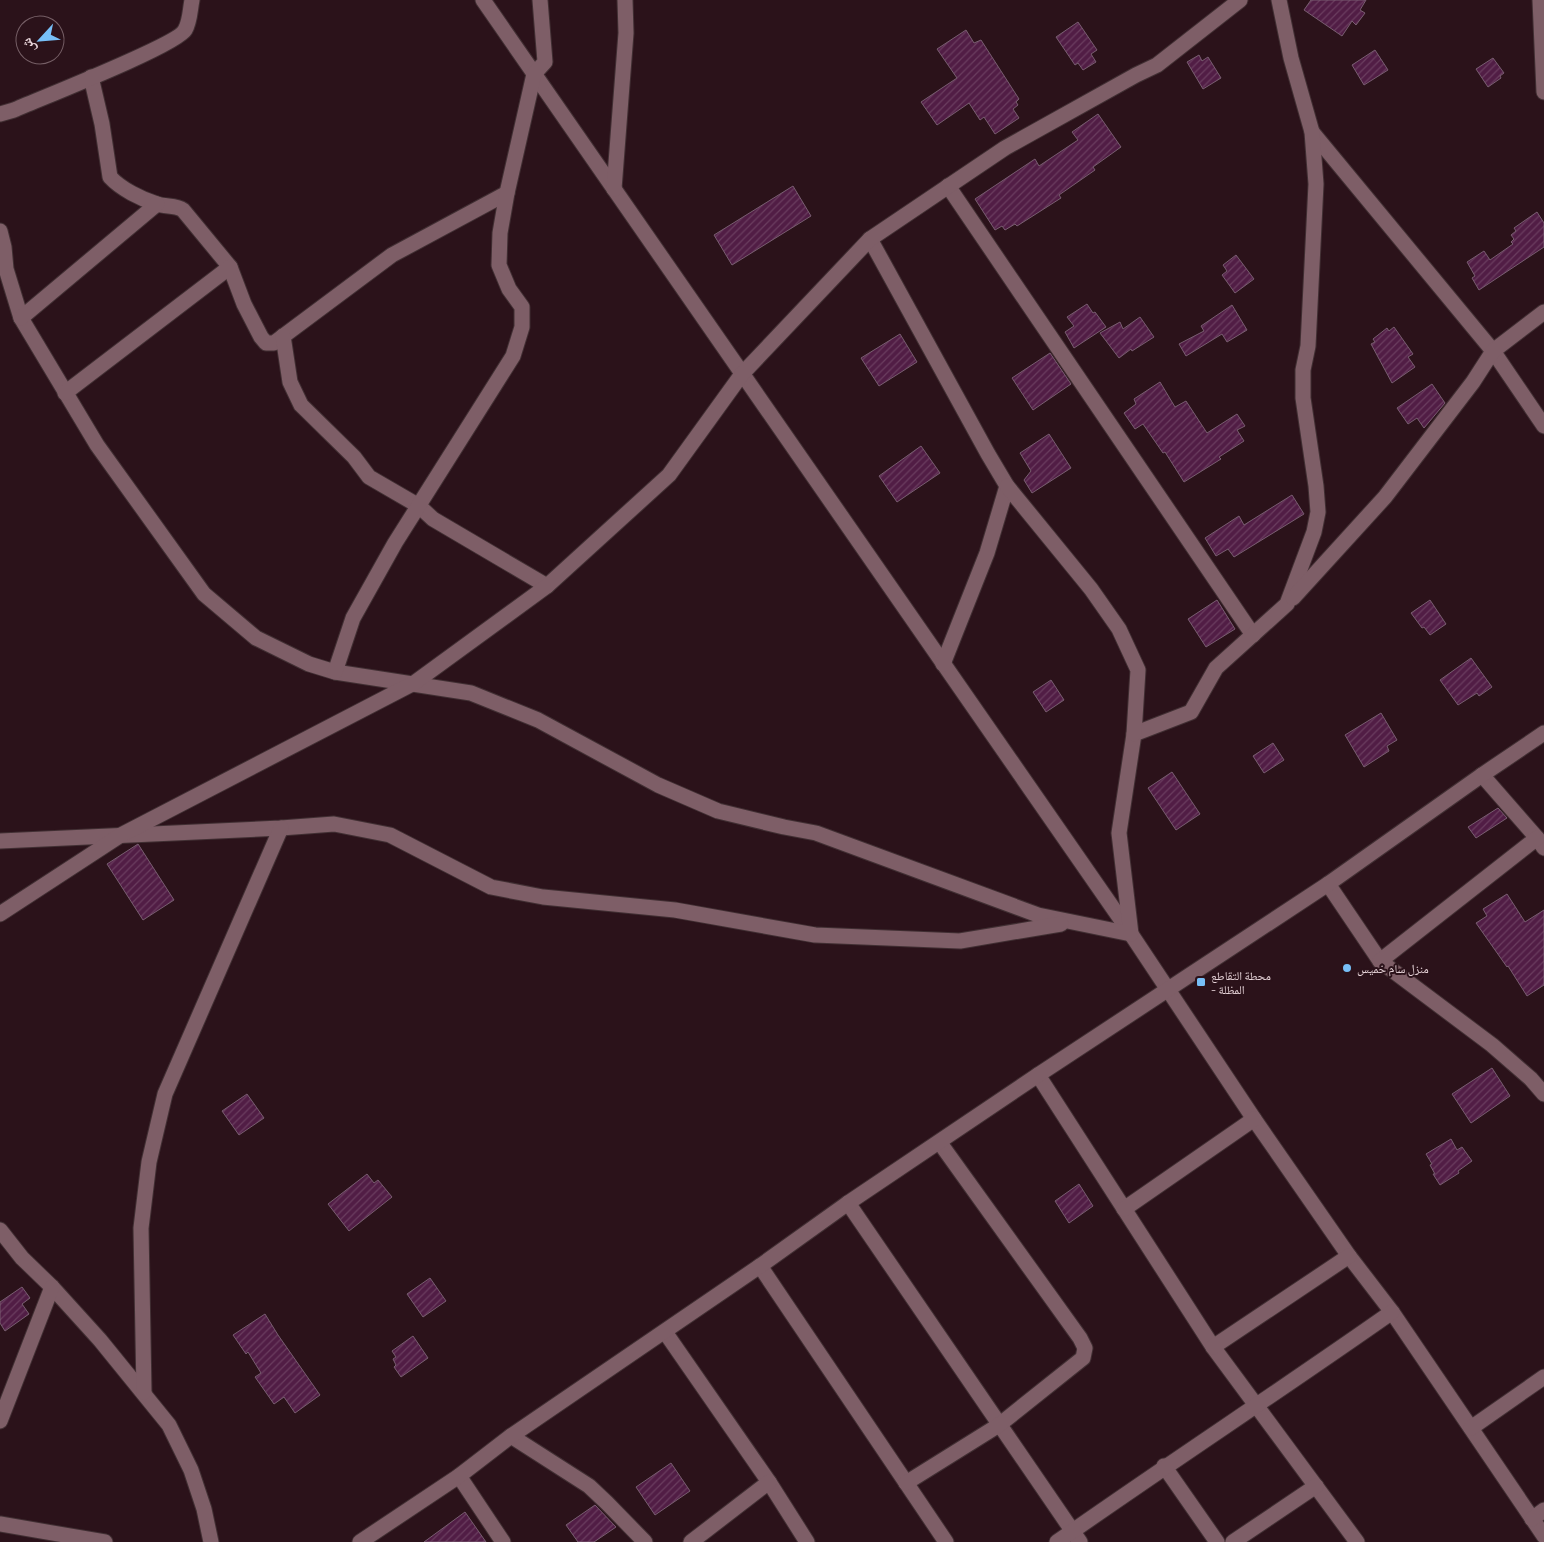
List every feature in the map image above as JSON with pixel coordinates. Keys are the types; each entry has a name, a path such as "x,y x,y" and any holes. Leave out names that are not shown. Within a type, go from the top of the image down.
{"street":[{"path":"0,114 14,110 162,46 185,32 192,0"},
{"path":"483,0 1131,934 1254,1119 1350,1256 1392,1312 1544,1536"},
{"path":"335,672 353,618 395,543 513,356 522,327 522,307 509,289 499,265 500,233 507,193 534,74 545,62 540,0"},
{"path":"614,189 626,32 625,0"},
{"path":"0,914 121,835 414,683 547,586 668,475 742,374 870,239 1005,148 1157,65 1240,0"},
{"path":"1279,0 1291,58 1312,132 1316,184 1308,346 1303,370 1303,398 1318,512 1314,532 1287,604"},
{"path":"1540,0 1544,92"},
{"path":"91,76 102,124 110,176 122,187 157,204 178,207 183,210 230,267 244,304 266,344 274,343 392,255 507,193"},
{"path":"1312,132 1493,350 1544,426"},
{"path":"948,186 1253,635"},
{"path":"21,318 157,204"},
{"path":"0,230 6,269 21,318 97,445 204,594 256,638 309,664 335,672 470,693 538,720 658,785 718,811 816,833 1038,915 1131,934"},
{"path":"870,239 983,446 1007,486 1090,589 1119,629 1138,670 1134,734 1119,833 1131,934"},
{"path":"66,393 230,267"},
{"path":"1134,734 1190,712 1216,668 1287,604 1385,497 1474,382 1493,350 1544,312"},
{"path":"283,336 290,382 300,405 354,457 369,477 419,506 434,519 547,586"},
{"path":"943,664 987,554 1007,486"},
{"path":"360,1542 458,1476 511,1436 665,1332 848,1204 1038,1075 1328,884 1544,733"},
{"path":"1380,961 1541,843 1482,775"},
{"path":"0,841 334,824 390,835 491,887 542,897 675,910 815,936 960,941 1071,922"},
{"path":"144,1392 141,1228 149,1162 165,1094 281,828"},
{"path":"1328,884 1380,961 1492,1045 1531,1079 1544,1094"},
{"path":"1038,1075 1213,1347 1358,1542"},
{"path":"1124,1209 1254,1119"},
{"path":"906,1483 999,1425 1084,1358 1085,1348 1080,1338 940,1143"},
{"path":"848,1204 1077,1536"},
{"path":"0,1230 22,1258 52,1287 100,1340 169,1425 190,1470 204,1509 211,1542"},
{"path":"1213,1347 1350,1256"},
{"path":"760,1266 946,1542"},
{"path":"0,1420 52,1287"},
{"path":"1057,1542 1077,1536 1164,1466 1258,1406 1392,1312"},
{"path":"665,1332 769,1482 807,1542"},
{"path":"1472,1428 1544,1377"},
{"path":"511,1436 589,1486 645,1542"},
{"path":"1164,1466 1217,1542"},
{"path":"458,1476 503,1542"},
{"path":"691,1542 769,1482"},
{"path":"1233,1542 1316,1486"},
{"path":"1532,1519 1544,1510"},
{"path":"0,1524 105,1542"}],"building":[{"path":"1311,0 1366,0 1360,10 1365,13 1356,25 1352,21 1342,36 1304,10"},
{"path":"1078,22 1097,50 1091,54 1096,62 1083,70 1078,63 1075,65 1056,37"},
{"path":"966,30 974,43 981,40 1019,99 1016,102 1018,105 1013,109 1019,118 995,134 984,117 980,120 969,103 937,125 921,102 957,78 937,49"},
{"path":"1375,50 1388,70 1364,85 1352,65"},
{"path":"1199,55 1202,61 1208,57 1221,78 1203,89 1187,62"},
{"path":"1493,58 1504,73 1500,76 1501,78 1488,87 1476,69"},
{"path":"1098,114 1121,147 1093,167 1095,170 1059,195 1061,198 1017,226 1015,224 1005,230 1002,226 995,230 975,199 1035,159 1039,166 1078,140 1072,132"},
{"path":"793,186 811,216 732,265 714,235"},
{"path":"1537,212 1544,223 1544,247 1479,290 1472,278 1475,276 1467,262 1484,251 1490,260 1513,244 1511,242 1514,239 1511,235 1516,231 1514,228"},
{"path":"1236,255 1254,279 1235,293 1222,275 1227,271 1223,265"},
{"path":"1087,304 1106,327 1074,348 1065,332 1074,326 1067,317"},
{"path":"1232,305 1247,330 1227,342 1222,334 1186,356 1179,344 1204,331 1201,326"},
{"path":"1140,317 1154,337 1132,351 1131,349 1119,358 1100,333 1120,322 1123,329"},
{"path":"1394,327 1413,354 1408,357 1415,367 1392,383 1371,344 1375,342 1373,339 1387,328 1389,331"},
{"path":"900,334 917,362 879,386 861,358"},
{"path":"1050,353 1071,384 1033,410 1012,378"},
{"path":"1160,382 1175,407 1186,401 1207,433 1237,414 1245,426 1237,430 1244,441 1219,457 1221,459 1184,482 1165,452 1163,453 1143,424 1135,429 1124,413 1136,404 1134,399"},
{"path":"1432,384 1445,403 1424,428 1417,418 1408,424 1397,408"},
{"path":"1049,434 1071,468 1032,493 1024,480 1031,471 1020,453"},
{"path":"921,446 940,473 897,502 879,476"},
{"path":"1292,495 1304,514 1234,557 1228,549 1216,556 1205,538 1239,516 1244,525"},
{"path":"1217,600 1235,629 1206,647 1188,619"},
{"path":"1430,600 1446,624 1430,635 1411,613"},
{"path":"1471,658 1492,687 1479,696 1477,693 1458,705 1440,680"},
{"path":"1051,680 1064,700 1046,712 1033,692"},
{"path":"1381,713 1397,740 1387,746 1389,751 1364,767 1345,735"},
{"path":"1273,743 1284,760 1264,773 1253,756"},
{"path":"1172,772 1200,814 1176,830 1148,788"},
{"path":"1498,808 1507,818 1476,838 1468,827"},
{"path":"138,844 174,900 143,920 107,864"},
{"path":"1507,894 1525,922 1544,910 1544,985 1527,996 1508,966 1476,923 1487,916 1483,909"},
{"path":"1492,1068 1510,1096 1471,1123 1452,1094"},
{"path":"247,1094 264,1118 239,1135 222,1111"},
{"path":"1451,1139 1457,1150 1462,1147 1472,1161 1458,1171 1459,1173 1440,1185 1433,1174 1435,1174 1430,1165 1432,1164 1426,1154"},
{"path":"367,1174 374,1183 378,1180 392,1197 349,1231 328,1204"},
{"path":"1079,1184 1093,1206 1069,1223 1055,1201"},
{"path":"430,1278 446,1301 423,1317 407,1294"},
{"path":"22,1287 30,1298 22,1304 29,1314 5,1331 0,1323 0,1302"},
{"path":"265,1314 320,1395 295,1413 284,1397 274,1404 255,1377 261,1373 248,1352 246,1354 233,1335"},
{"path":"413,1336 428,1358 401,1377 394,1367 396,1365 393,1359 396,1357 392,1351"},
{"path":"671,1463 690,1491 655,1515 636,1487"},
{"path":"595,1505 616,1527 594,1542 578,1542 566,1525"},
{"path":"465,1512 486,1542 424,1542"}],"place":[{"name":"منزل سام خميس","path":"1347,968"},
{"name":"محطة التقاطع - المظلة","path":"1201,982"}]}
